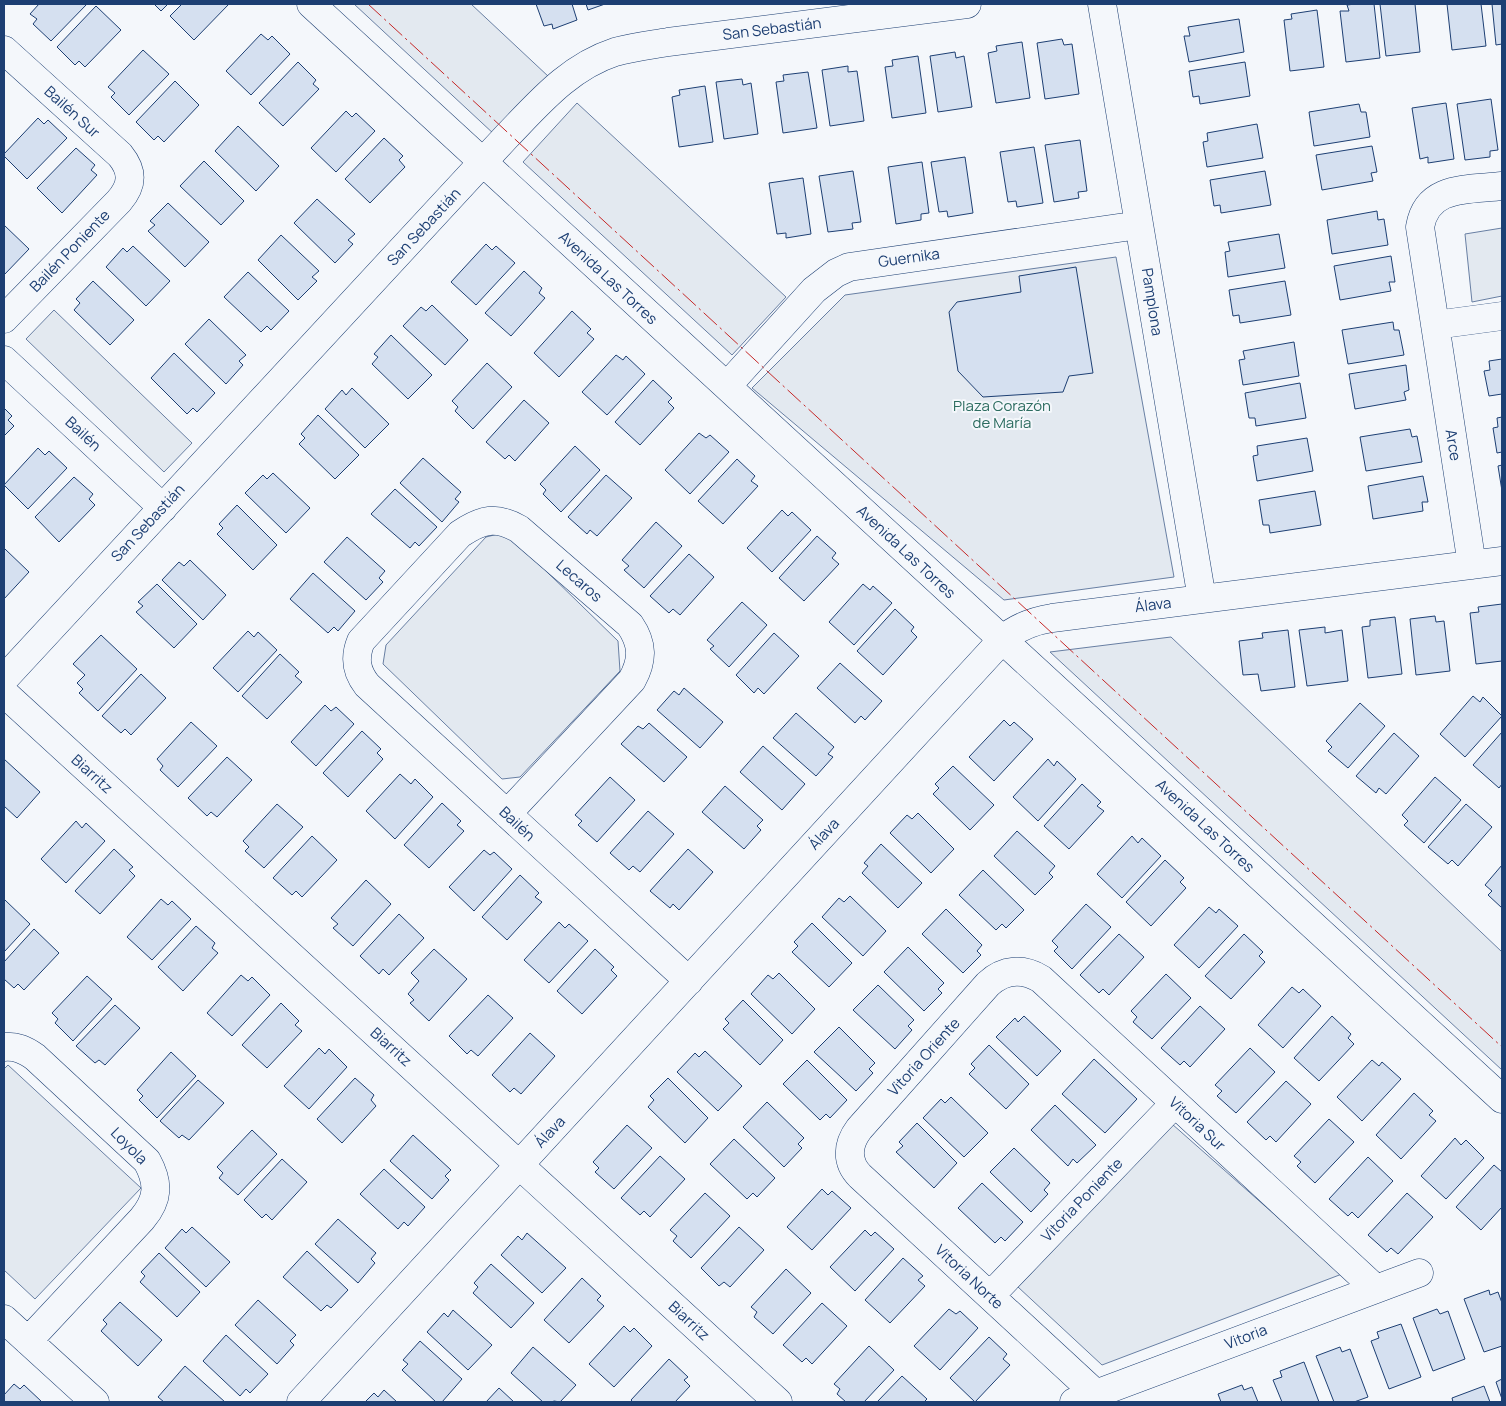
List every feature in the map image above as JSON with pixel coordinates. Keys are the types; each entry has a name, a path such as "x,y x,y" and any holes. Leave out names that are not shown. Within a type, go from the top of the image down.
{"street":[{"name":"Avenida Las Torres","path":"311,4 1502,1099"},
{"name":"San Sebastián","path":"4,679 547,93 567,77 590,63 615,52 668,42 968,4"},
{"name":"Pamplona","path":"1102,4 1202,599"},
{"name":"Bailén Sur","path":"4,50 120,155 129,171 130,180"},
{"name":"Bailén Poniente","path":"4,319 119,200 129,188 130,180"},
{"name":"Arce","path":"1472,565 1420,227 1426,207 1445,193 1502,186"},
{"name":"Guernika","path":"727,386 814,290 836,273 849,267 1139,225"},
{"path":"1435,325 1502,316"},
{"name":"Bailén","path":"4,360 163,508"},
{"name":"Lecaros","path":"356,660 361,641 460,534 473,525 488,520 499,520 519,529 630,626 639,642 641,652 641,662 632,680 507,814"},
{"name":"Álava","path":"301,1402 1002,640 1020,627 1040,620 1502,561"},
{"name":"Bailén","path":"356,660 361,678 368,685 688,981"},
{"name":"Biarritz","path":"4,693 778,1402"},
{"name":"Vitoria Sur","path":"1013,972 1032,974 1041,979 1376,1289"},
{"name":"Vitoria Oriente","path":"849,1155 850,1145 859,1129 982,991 995,978 1013,972"},
{"name":"Loyola","path":"4,1047 17,1047 35,1057 146,1161 153,1174 156,1187 150,1210 28,1341"},
{"name":"Vitoria Poniente","path":"990,1296 1175,1103"},
{"name":"Vitoria Norte","path":"849,1155 854,1170 990,1296 1085,1398"},
{"name":"Vitoria","path":"1085,1398 1419,1273"},
{"path":"4,1319 95,1402"}],"green space":[{"path":"354,4 471,4 549,77 495,135"},
{"path":"577,103 786,297 732,355 523,162"},
{"path":"1502,228 1502,296 1472,302 1465,234"},
{"name":"Plaza Corazón de María","path":"1116,257 1174,577 1004,600 752,388 845,295"},
{"path":"54,310 192,443 164,472 26,339"},
{"path":"506,532 618,641 620,671 520,777 502,779 383,664 386,645 486,537"},
{"path":"1171,637 1502,952 1502,1070 1050,652"},
{"path":"8,1065 141,1188 35,1299 4,1270 4,1069"},
{"path":"1172,1124 1342,1274 1102,1365 1018,1287"}],"building":[{"path":"39,4 87,4 51,41 33,24 37,19 30,14"},
{"path":"154,4 168,4 161,11"},
{"path":"182,4 229,4 194,40 170,16"},
{"path":"536,4 572,4 577,20 553,29 552,24 544,26"},
{"path":"586,4 605,4 588,10"},
{"path":"1374,4 1380,58 1346,62 1340,11 1349,11 1347,5"},
{"path":"1380,4 1415,4 1420,52 1386,56"},
{"path":"1447,4 1481,4 1486,46 1452,50"},
{"path":"1492,4 1502,4 1502,44 1496,45"},
{"path":"96,6 121,30 85,67 79,61 75,65 57,47"},
{"path":"1317,10 1324,67 1290,71 1284,20 1292,19 1291,14"},
{"path":"1239,19 1244,52 1189,62 1184,36 1190,36 1188,27"},
{"path":"261,34 268,40 272,36 290,54 251,95 226,71"},
{"path":"1062,39 1064,45 1072,44 1079,94 1045,99 1037,43"},
{"path":"1022,42 1030,98 996,103 988,53 997,51 996,46"},
{"path":"143,50 169,74 129,115 111,97 115,93 108,87"},
{"path":"955,52 956,58 964,56 972,107 938,112 930,56"},
{"path":"918,56 926,113 892,118 885,67 893,66 892,60"},
{"path":"298,62 316,80 313,84 319,89 283,126 259,103"},
{"path":"1245,62 1250,96 1200,104 1199,96 1193,97 1189,71"},
{"path":"848,66 848,72 857,71 864,121 830,126 822,70"},
{"path":"808,72 817,128 783,133 776,82 784,81 783,75"},
{"path":"742,79 743,85 751,83 758,134 724,139 716,82"},
{"path":"175,81 199,105 164,142 158,136 154,140 136,122"},
{"path":"705,86 713,142 679,147 672,97 680,95 679,90"},
{"path":"1491,99 1498,150 1490,151 1490,157 1465,160 1457,104"},
{"path":"1446,103 1454,159 1428,163 1428,157 1420,159 1412,108"},
{"path":"1359,104 1361,112 1366,112 1370,137 1314,146 1309,112"},
{"path":"346,111 352,117 356,113 375,131 336,172 311,148"},
{"path":"38,118 44,124 48,120 67,138 27,179 4,154"},
{"path":"1257,124 1263,158 1207,167 1203,142 1208,141 1207,133"},
{"path":"238,126 279,166 256,191 215,151"},
{"path":"384,138 403,156 399,160 405,167 370,203 345,179"},
{"path":"1080,140 1087,191 1078,192 1079,198 1054,202 1045,145"},
{"path":"1372,146 1377,172 1371,173 1373,181 1322,190 1316,155"},
{"path":"1034,147 1043,203 1017,207 1016,201 1008,202 1000,152"},
{"path":"76,148 95,165 91,170 97,175 62,213 37,188"},
{"path":"965,157 973,213 948,217 947,211 939,212 931,162"},
{"path":"204,161 244,201 221,225 180,186"},
{"path":"922,162 929,213 921,214 921,220 896,224 888,167"},
{"path":"853,171 861,222 852,223 853,229 828,232 819,176"},
{"path":"1265,171 1271,205 1221,213 1220,205 1214,206 1210,180"},
{"path":"803,178 811,234 786,238 786,233 777,234 769,183"},
{"path":"317,199 355,234 348,240 353,244 335,263 294,223"},
{"path":"168,203 209,242 185,267 148,231 155,225 150,221"},
{"path":"1377,211 1378,220 1384,219 1388,245 1332,254 1327,220"},
{"path":"4,225 29,249 4,275"},
{"path":"1279,234 1285,268 1228,277 1225,252 1230,251 1228,242"},
{"path":"281,235 319,271 312,277 317,281 298,300 258,260"},
{"path":"486,244 492,250 496,246 515,263 476,305 451,282"},
{"path":"133,246 170,281 146,306 106,267 123,248 127,252"},
{"path":"1391,256 1395,282 1389,282 1391,291 1340,300 1334,266"},
{"path":"1076,267 1093,373 1069,376 1063,392 983,397 958,371 949,312 957,302 1021,292 1019,276"},
{"path":"524,271 542,288 539,293 545,298 511,336 485,313"},
{"path":"248,272 289,311 271,330 267,326 261,332 224,297"},
{"path":"93,281 134,320 110,345 74,310 80,303 76,299"},
{"path":"1285,281 1291,315 1240,323 1239,315 1233,316 1229,290"},
{"path":"432,305 468,340 445,365 403,326 421,307 426,311"},
{"path":"572,311 591,329 587,333 594,339 559,377 534,353"},
{"path":"209,319 246,355 239,361 243,365 226,384 185,344"},
{"path":"1393,322 1394,330 1399,330 1404,355 1348,364 1342,330"},
{"path":"391,335 432,375 408,399 372,364 378,357 374,354"},
{"path":"1294,342 1299,376 1243,385 1239,360 1245,359 1243,351"},
{"path":"174,353 215,393 197,412 193,408 187,414 151,378"},
{"path":"616,355 623,360 626,356 645,374 607,415 582,392"},
{"path":"1502,359 1502,394 1489,396 1484,371 1490,370 1489,361"},
{"path":"487,363 512,387 473,429 455,411 458,407 452,401"},
{"path":"1406,365 1409,390 1404,392 1406,400 1355,409 1349,374"},
{"path":"653,380 672,398 668,402 674,408 640,445 615,422"},
{"path":"1300,383 1306,418 1256,426 1255,418 1249,418 1245,393"},
{"path":"352,388 389,424 365,448 325,409 342,390 346,395"},
{"path":"524,400 549,423 515,461 509,455 505,459 486,442"},
{"path":"4,408 12,416 8,420 14,426 4,436"},
{"path":"318,415 359,455 335,479 299,444 305,438 301,434"},
{"path":"1502,417 1502,452 1497,453 1493,428 1498,427 1497,418"},
{"path":"1410,429 1412,437 1417,436 1422,462 1366,471 1360,437"},
{"path":"699,433 706,438 710,435 729,452 690,494 665,470"},
{"path":"1307,438 1313,471 1257,481 1253,456 1258,455 1257,446"},
{"path":"575,446 600,470 561,512 543,494 546,490 540,484"},
{"path":"38,448 45,455 49,451 67,468 28,509 4,485"},
{"path":"423,458 461,492 455,499 459,502 442,522 400,483"},
{"path":"737,459 755,476 751,481 758,486 723,524 698,501"},
{"path":"1502,465 1502,491 1498,466"},
{"path":"273,473 310,508 286,533 245,493 263,475 267,479"},
{"path":"606,475 632,498 597,536 590,530 587,534 568,517"},
{"path":"1423,476 1428,502 1422,502 1423,511 1373,519 1368,486"},
{"path":"74,477 93,494 89,499 95,505 59,542 35,517"},
{"path":"395,489 437,527 419,546 415,542 410,548 371,514"},
{"path":"1315,491 1321,525 1270,533 1269,525 1263,525 1259,500"},
{"path":"237,505 277,545 253,570 217,534 223,528 219,524"},
{"path":"782,510 788,516 792,512 811,530 772,572 747,548"},
{"path":"656,522 682,546 644,588 624,570 629,566 622,560"},
{"path":"817,536 836,553 832,558 839,564 804,601 779,578"},
{"path":"347,537 385,571 379,578 383,582 366,600 324,562"},
{"path":"4,550 29,572 4,599"},
{"path":"689,554 714,577 680,615 673,609 669,613 650,596"},
{"path":"190,560 226,595 203,620 162,580 179,562 184,566"},
{"path":"313,573 355,611 338,631 334,627 328,633 290,599"},
{"path":"157,584 197,624 174,648 136,612 143,606 138,602"},
{"path":"863,584 870,590 873,586 892,603 854,645 829,622"},
{"path":"742,602 767,625 729,667 710,649 714,646 707,640"},
{"path":"1502,604 1502,661 1476,664 1470,613 1479,612 1478,607"},
{"path":"895,609 914,627 911,631 917,637 883,675 857,651"},
{"path":"1435,616 1436,622 1444,621 1450,671 1416,675 1410,619"},
{"path":"1395,617 1402,674 1368,678 1362,627 1370,626 1370,620"},
{"path":"1325,627 1325,633 1342,630 1348,681 1307,686 1299,630"},
{"path":"1288,630 1295,687 1261,691 1258,674 1243,675 1239,641 1263,638 1262,633"},
{"path":"248,631 254,637 258,632 277,650 238,692 213,668"},
{"path":"774,633 799,656 764,694 758,688 754,693 736,675"},
{"path":"101,635 137,669 98,711 79,693 83,689 77,683 85,675 73,664"},
{"path":"280,654 299,672 295,676 302,682 267,719 242,696"},
{"path":"840,663 882,701 865,720 861,716 855,723 817,688"},
{"path":"141,674 166,698 131,735 125,729 121,733 102,716"},
{"path":"684,688 723,722 700,748 657,710 674,691 679,695"},
{"path":"1473,696 1480,702 1483,697 1502,716 1465,757 1440,734"},
{"path":"1360,703 1385,726 1348,768 1328,751 1332,747 1326,741"},
{"path":"325,705 331,711 336,707 354,724 316,766 291,742"},
{"path":"796,713 834,747 828,754 833,757 816,776 773,738"},
{"path":"1004,720 1010,726 1014,722 1033,739 994,781 969,757"},
{"path":"191,722 217,746 178,787 160,770 163,766 157,759"},
{"path":"649,723 687,757 664,782 621,744 638,726 643,729"},
{"path":"362,731 381,749 377,753 383,759 348,797 323,773"},
{"path":"1502,732 1502,784 1499,788 1473,765"},
{"path":"1394,733 1419,756 1386,794 1379,788 1376,793 1356,776"},
{"path":"763,746 805,784 782,810 740,772"},
{"path":"227,757 252,780 217,817 211,812 207,816 188,798"},
{"path":"4,759 40,792 17,818 4,806"},
{"path":"1048,759 1054,766 1057,761 1076,779 1038,821 1013,797"},
{"path":"953,766 994,805 970,830 933,794 939,788 935,784"},
{"path":"400,774 411,784 415,779 433,797 395,839 366,811"},
{"path":"610,777 635,800 597,842 578,825 582,821 575,815"},
{"path":"1435,777 1461,800 1424,843 1404,825 1408,821 1402,815"},
{"path":"1082,784 1101,802 1097,806 1104,811 1069,849 1044,826"},
{"path":"725,786 763,820 757,826 761,830 744,849 702,812"},
{"path":"442,803 461,821 457,825 464,831 429,868 404,845"},
{"path":"277,804 303,827 264,868 245,851 249,847 243,841"},
{"path":"1466,804 1492,827 1458,866 1452,860 1448,864 1428,847"},
{"path":"648,811 674,834 640,872 633,866 629,870 610,853"},
{"path":"918,813 954,849 931,873 890,833 907,815 912,819"},
{"path":"76,821 82,828 86,823 105,841 66,883 41,859"},
{"path":"1017,831 1055,866 1049,873 1053,877 1035,895 994,856"},
{"path":"312,836 337,860 302,897 296,891 292,895 273,878"},
{"path":"1132,836 1138,843 1142,838 1161,856 1122,898 1097,874"},
{"path":"881,844 922,883 898,908 862,873 868,866 864,863"},
{"path":"114,849 133,867 129,870 135,876 100,914 75,891"},
{"path":"688,849 713,872 679,910 673,904 670,908 650,891"},
{"path":"484,850 490,855 494,852 512,869 474,911 449,887"},
{"path":"1165,860 1184,878 1180,882 1186,888 1151,926 1126,902"},
{"path":"1502,865 1502,908 1488,895 1492,891 1485,885"},
{"path":"983,870 1024,910 1006,928 1002,924 996,930 959,895"},
{"path":"520,875 539,893 535,897 542,902 507,940 482,917"},
{"path":"366,880 391,904 353,946 333,928 338,924 331,918"},
{"path":"850,896 886,931 863,956 822,917 839,898 844,902"},
{"path":"161,899 168,905 172,901 191,919 152,960 127,937"},
{"path":"5,900 30,924 4,952 4,902"},
{"path":"1086,904 1111,927 1072,969 1054,951 1058,947 1052,941"},
{"path":"1209,907 1216,913 1219,909 1238,926 1199,968 1174,945"},
{"path":"946,909 982,945 977,951 981,955 963,973 922,934"},
{"path":"399,914 424,938 389,975 383,969 379,974 360,956"},
{"path":"559,922 565,928 569,924 588,941 549,983 524,960"},
{"path":"812,923 852,963 829,987 792,952 798,946 794,942"},
{"path":"196,926 215,943 212,948 218,953 183,991 158,967"},
{"path":"34,929 59,953 24,990 18,984 14,988 4,979 4,962"},
{"path":"1119,934 1144,957 1109,995 1103,989 1099,993 1080,975"},
{"path":"1244,934 1263,952 1259,956 1265,962 1231,999 1205,976"},
{"path":"908,947 944,983 938,989 942,993 924,1011 884,972"},
{"path":"434,949 467,979 429,1021 410,1003 414,1000 408,994 419,981 411,973"},
{"path":"595,949 614,967 611,970 617,976 582,1014 557,991"},
{"path":"779,973 815,1009 792,1034 751,994 768,975 773,979"},
{"path":"1166,974 1191,998 1152,1039 1133,1022 1137,1017 1131,1011"},
{"path":"241,975 248,981 252,977 270,995 232,1036 207,1013"},
{"path":"87,976 112,999 73,1041 55,1023 58,1019 52,1013"},
{"path":"878,985 914,1020 908,1026 912,1030 895,1049 853,1010"},
{"path":"1292,987 1299,993 1303,989 1321,1006 1283,1048 1258,1025"},
{"path":"488,995 513,1018 478,1056 471,1050 467,1054 449,1036"},
{"path":"743,1000 783,1040 760,1065 723,1029 729,1023 725,1019"},
{"path":"281,1003 299,1021 295,1025 302,1031 267,1068 242,1045"},
{"path":"115,1005 140,1028 105,1065 99,1060 95,1063 76,1046"},
{"path":"1200,1006 1225,1029 1190,1067 1184,1061 1180,1065 1161,1048"},
{"path":"1024,1016 1061,1051 1037,1076 996,1037 1015,1018 1018,1022"},
{"path":"1332,1016 1351,1034 1348,1038 1354,1044 1319,1081 1294,1058"},
{"path":"839,1027 875,1063 869,1069 873,1073 856,1091 814,1052"},
{"path":"530,1033 555,1056 521,1094 514,1088 510,1092 492,1075"},
{"path":"989,1045 1029,1084 1006,1109 969,1074 975,1068 971,1064"},
{"path":"319,1048 325,1054 329,1049 347,1067 309,1109 284,1086"},
{"path":"1250,1048 1275,1072 1236,1113 1217,1096 1222,1091 1215,1085"},
{"path":"705,1051 742,1086 718,1111 677,1072 695,1053 699,1057"},
{"path":"171,1052 196,1076 157,1118 139,1100 143,1096 137,1090"},
{"path":"1094,1059 1137,1099 1105,1133 1062,1094"},
{"path":"807,1060 847,1100 830,1118 826,1114 820,1120 783,1084"},
{"path":"1372,1060 1379,1066 1382,1062 1401,1079 1362,1121 1337,1097"},
{"path":"355,1078 374,1095 371,1100 376,1106 342,1143 317,1119"},
{"path":"668,1078 708,1118 685,1143 648,1107 654,1100 650,1096"},
{"path":"198,1080 224,1103 189,1140 182,1135 179,1138 160,1121"},
{"path":"1286,1081 1311,1104 1276,1142 1270,1136 1266,1140 1247,1122"},
{"path":"1414,1093 1433,1111 1429,1115 1436,1121 1401,1159 1376,1135"},
{"path":"951,1097 988,1133 964,1157 923,1118 941,1099 945,1103"},
{"path":"767,1102 804,1138 798,1144 802,1148 784,1167 743,1127"},
{"path":"1055,1105 1096,1145 1077,1163 1073,1159 1068,1166 1031,1130"},
{"path":"1329,1119 1354,1142 1315,1183 1297,1166 1301,1162 1294,1156"},
{"path":"917,1123 957,1163 934,1188 896,1152 903,1146 899,1142"},
{"path":"627,1125 652,1148 614,1189 595,1172 599,1168 593,1162"},
{"path":"252,1130 277,1154 238,1195 219,1178 223,1173 217,1167"},
{"path":"413,1135 451,1170 445,1176 449,1180 432,1199 390,1161"},
{"path":"1455,1138 1461,1145 1466,1140 1484,1158 1446,1199 1421,1176"},
{"path":"734,1139 775,1178 757,1197 753,1193 747,1199 710,1164"},
{"path":"1014,1148 1050,1183 1044,1190 1048,1194 1031,1212 990,1172"},
{"path":"660,1156 685,1179 650,1217 644,1211 640,1215 621,1198"},
{"path":"1368,1157 1393,1181 1358,1218 1352,1212 1348,1216 1329,1199"},
{"path":"282,1159 307,1182 272,1220 266,1214 262,1218 244,1200"},
{"path":"1494,1165 1502,1172 1502,1207 1481,1230 1456,1207"},
{"path":"384,1169 425,1207 408,1226 404,1222 398,1229 360,1194"},
{"path":"982,1183 1023,1222 1005,1241 1001,1237 995,1243 958,1208"},
{"path":"822,1189 828,1195 832,1191 851,1208 812,1250 787,1227"},
{"path":"705,1193 730,1216 691,1258 673,1241 677,1236 670,1230"},
{"path":"1407,1193 1433,1217 1398,1254 1391,1248 1387,1252 1368,1235"},
{"path":"338,1219 376,1253 371,1259 375,1263 358,1283 315,1244"},
{"path":"192,1227 230,1262 206,1287 165,1248 182,1229 186,1233"},
{"path":"739,1227 764,1250 730,1287 724,1282 719,1286 701,1268"},
{"path":"865,1230 871,1236 875,1232 894,1249 855,1291 830,1267"},
{"path":"527,1233 566,1268 542,1293 501,1255 518,1236 522,1240"},
{"path":"307,1251 348,1290 331,1308 327,1305 321,1311 283,1277"},
{"path":"159,1253 200,1292 177,1317 140,1282 145,1276 141,1272"},
{"path":"903,1258 923,1276 918,1280 925,1286 890,1323 865,1300"},
{"path":"491,1264 534,1303 511,1328 473,1293 478,1287 474,1283"},
{"path":"786,1269 811,1293 773,1334 754,1317 757,1312 751,1307"},
{"path":"582,1278 601,1296 597,1300 604,1306 569,1343 544,1320"},
{"path":"1489,1290 1490,1295 1498,1292 1502,1303 1502,1346 1484,1352 1464,1299"},
{"path":"258,1300 296,1335 290,1341 294,1345 277,1364 235,1325"},
{"path":"120,1302 162,1340 138,1366 101,1331 107,1324 103,1320"},
{"path":"822,1303 847,1326 812,1364 806,1358 802,1362 783,1345"},
{"path":"949,1309 956,1314 960,1311 978,1328 940,1370 914,1346"},
{"path":"1437,1309 1440,1314 1448,1311 1465,1359 1433,1371 1413,1318"},
{"path":"453,1310 492,1345 468,1370 427,1332 444,1313 448,1317"},
{"path":"1401,1324 1421,1377 1389,1389 1371,1341 1379,1338 1377,1332"},
{"path":"624,1326 630,1332 634,1328 652,1346 614,1387 589,1364"},
{"path":"226,1335 268,1374 250,1393 246,1389 240,1396 203,1361"},
{"path":"989,1337 1007,1354 1003,1359 1010,1365 975,1402 950,1378"},
{"path":"420,1341 462,1379 442,1402 436,1402 402,1370 408,1364 403,1360"},
{"path":"869,1346 894,1370 864,1402 846,1402 837,1394 840,1389 834,1384"},
{"path":"533,1347 576,1385 560,1402 543,1402 511,1373"},
{"path":"1340,1347 1342,1352 1350,1349 1368,1397 1354,1402 1334,1402 1316,1356"},
{"path":"669,1359 688,1377 684,1380 690,1386 675,1402 633,1402 631,1400"},
{"path":"1304,1362 1319,1402 1282,1402 1273,1380 1282,1377 1280,1371"},
{"path":"185,1366 225,1402 164,1402 158,1397"},
{"path":"902,1376 927,1399 924,1402 877,1402"},
{"path":"1502,1379 1502,1399 1496,1382"},
{"path":"14,1384 20,1389 24,1385 42,1402 4,1402 4,1395"},
{"path":"1242,1385 1244,1390 1252,1387 1258,1402 1221,1402 1218,1394"},
{"path":"1484,1386 1490,1402 1453,1402 1452,1398"},
{"path":"499,1388 514,1402 486,1402"},
{"path":"384,1390 397,1402 365,1402 374,1393 378,1397"}],"power":[{"path":"368,4 1502,1047"}]}
